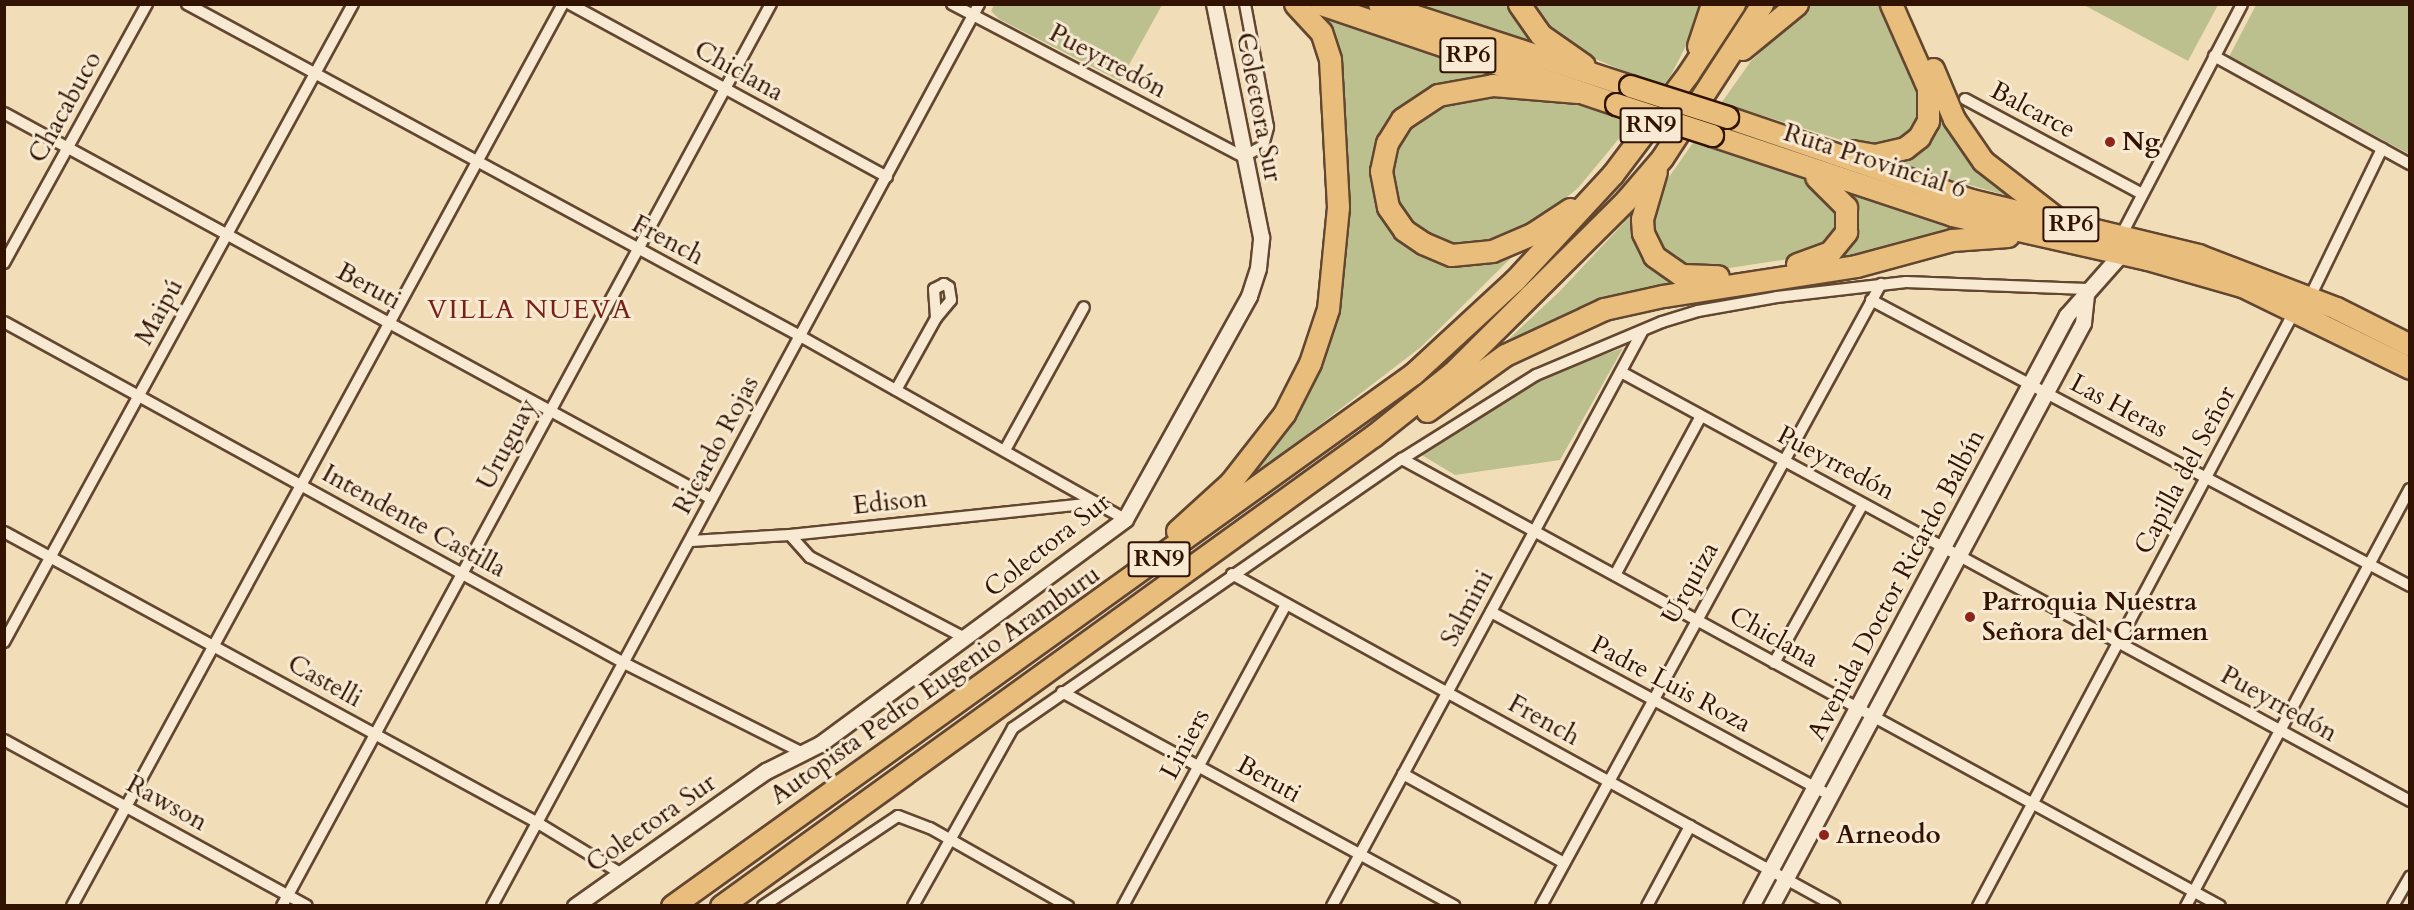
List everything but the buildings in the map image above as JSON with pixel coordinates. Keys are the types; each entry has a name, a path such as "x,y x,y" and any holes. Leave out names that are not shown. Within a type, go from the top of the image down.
{"highway":[{"path":"1064,627 1230,483 1284,414 1310,363 1333,279 1338,175 1328,50 1321,32 1295,4"},
{"name":"Ruta Provincial 6","path":"1321,4 1930,209 2041,236 2198,255 2303,303 2409,345"},
{"name":"Ruta Provincial 6","path":"1379,4 1793,139 1933,189 2063,223 2122,244"},
{"path":"1519,4 1541,34 1605,78"},
{"path":"1689,74 1712,4"},
{"name":"Autopista Pedro Eugenio Aramburu","path":"672,906 1064,627 1413,374 1515,280 1612,175 1689,74 1734,4"},
{"name":"Autopista Pedro Eugenio Aramburu","path":"721,906 1373,436 1452,373 1564,266 1662,158 1730,59 1762,4"},
{"path":"1730,59 1797,4"},
{"path":"1793,139 1875,155 1905,148 1919,137 1930,111 1928,88 1891,4"},
{"path":"1909,4 1962,133 1991,168 2063,223"},
{"path":"1578,92 1493,85 1455,90 1424,101 1402,119 1387,143 1381,171 1388,207 1404,230 1422,243 1451,255 1477,254 1513,243 1550,224 1612,175"},
{"path":"1662,158 1645,205 1643,232 1661,263 1694,278 1820,259 1841,243 1848,219 1846,207 1829,186 1804,168"},
{"path":"1373,436 1430,410 1505,355 1604,309 1663,296 1856,266 1952,240 2041,236"},
{"name":"Ruta Provincial 6","path":"2303,303 2409,368"}],"main road":[{"name":"Colectora Sur","path":"575,906 766,771 805,754 1125,519 1249,296 1258,268 1261,237 1243,157 1214,4"},
{"name":"Avenida Doctor Ricardo Balbín","path":"1751,906 2067,315 2122,244"},
{"name":"Avenida Doctor Ricardo Balbín","path":"1772,906 2083,323 2087,290"}],"street":[{"name":"Chacabuco","path":"4,263 147,4"},
{"name":"French","path":"188,4 800,336 1125,519"},
{"name":"Maipú","path":"4,642 353,4"},
{"path":"72,906 563,4"},
{"name":"Chiclana","path":"570,4 887,177"},
{"name":"Uruguay","path":"282,906 771,4"},
{"name":"Pueyrredón","path":"951,4 1243,157"},
{"name":"Ricardo Rojas","path":"492,906 626,664 712,499 980,4"},
{"path":"1243,157 1263,146 1268,128 1245,4"},
{"path":"2122,244 2142,194 2242,4"},
{"path":"2214,56 2409,164"},
{"name":"Balcarce","path":"1965,99 2142,194"},
{"name":"Beruti","path":"4,113 712,499"},
{"name":"Capilla del Señor","path":"1978,906 2303,303 2382,149"},
{"path":"914,906 1012,728 1232,574 1402,459 1536,375 1698,311 1881,284 2087,290"},
{"name":"Urquiza","path":"1541,906 1695,620 1870,300 1881,284"},
{"name":"Las Heras","path":"1870,300 2409,585"},
{"path":"1005,450 1084,307"},
{"path":"896,390 936,318"},
{"name":"Intendente Castilla","path":"4,321 626,664 805,754"},
{"name":"Salmini","path":"1332,906 1642,332"},
{"name":"Pueyrredón","path":"1621,372 2409,801"},
{"path":"1615,575 1701,416"},
{"name":"Chiclana","path":"1402,459 2220,906"},
{"path":"2186,906 2409,489"},
{"name":"Edison","path":"691,541 790,535 1094,503"},
{"path":"1774,663 1863,504"},
{"name":"Castelli","path":"4,532 538,823 622,874"},
{"path":"790,535 810,557 965,638"},
{"name":"French","path":"1232,574 1835,906"},
{"name":"Liniers","path":"1123,906 1286,604"},
{"name":"Padre Luis Roza","path":"1491,612 1831,796"},
{"name":"Beruti","path":"1062,692 1454,906"},
{"name":"Rawson","path":"4,740 307,906"},
{"path":"1403,774 1564,863"},
{"path":"764,906 898,816 950,838 1068,906"},
{"path":"1647,906 1690,826"},
{"path":"2393,906 2409,876"}],"green space":[{"path":"994,4 1162,5 1120,81 999,19 991,11"},
{"path":"1341,5 1359,5 1625,92 1636,76 1581,53 1551,33 1526,5 1707,5 1670,77 1578,188 1540,219 1504,238 1458,247 1414,230 1391,195 1390,150 1414,114 1466,93 1555,98 1609,112"},
{"path":"1415,5 1510,5 1533,43 1512,36"},
{"path":"1810,5 1885,5 1924,91 1918,129 1889,146 1854,144 1732,106 1708,144 1816,182 1840,206 1835,238 1802,257 1716,270 1692,270 1667,259 1651,228 1659,191 1751,61"},
{"path":"1899,5 1903,5 1938,94 2009,196 1880,160 1929,137"},
{"path":"2084,5 2218,5 2188,61"},
{"path":"2256,5 2409,5 2409,154 2229,57"},
{"path":"1320,16 1502,77 1453,81 1421,92 1398,111 1377,148 1410,246 1523,246 1421,347 1218,503 1249,467 1335,293"},
{"path":"1850,191 1972,230 1871,257 1700,287 1497,350 1559,292 1636,210 1637,232 1705,283 1840,256 1851,239 1855,208"},
{"path":"1623,348 1560,460 1455,475 1420,454 1463,422 1537,378"},
{"path":"2032,395 2035,396 1957,539 1956,537"},
{"path":"1946,558 1949,560 1871,702 1870,698"}],"place":[{"name":"Ng","path":"2110,142"},
{"name":"Parroquia Nuestra Señora del Carmen","path":"1970,617"},
{"name":"Arneodo","path":"1824,835"}],"district":[{"name":"VILLA NUEVA","path":"530,310"}]}
